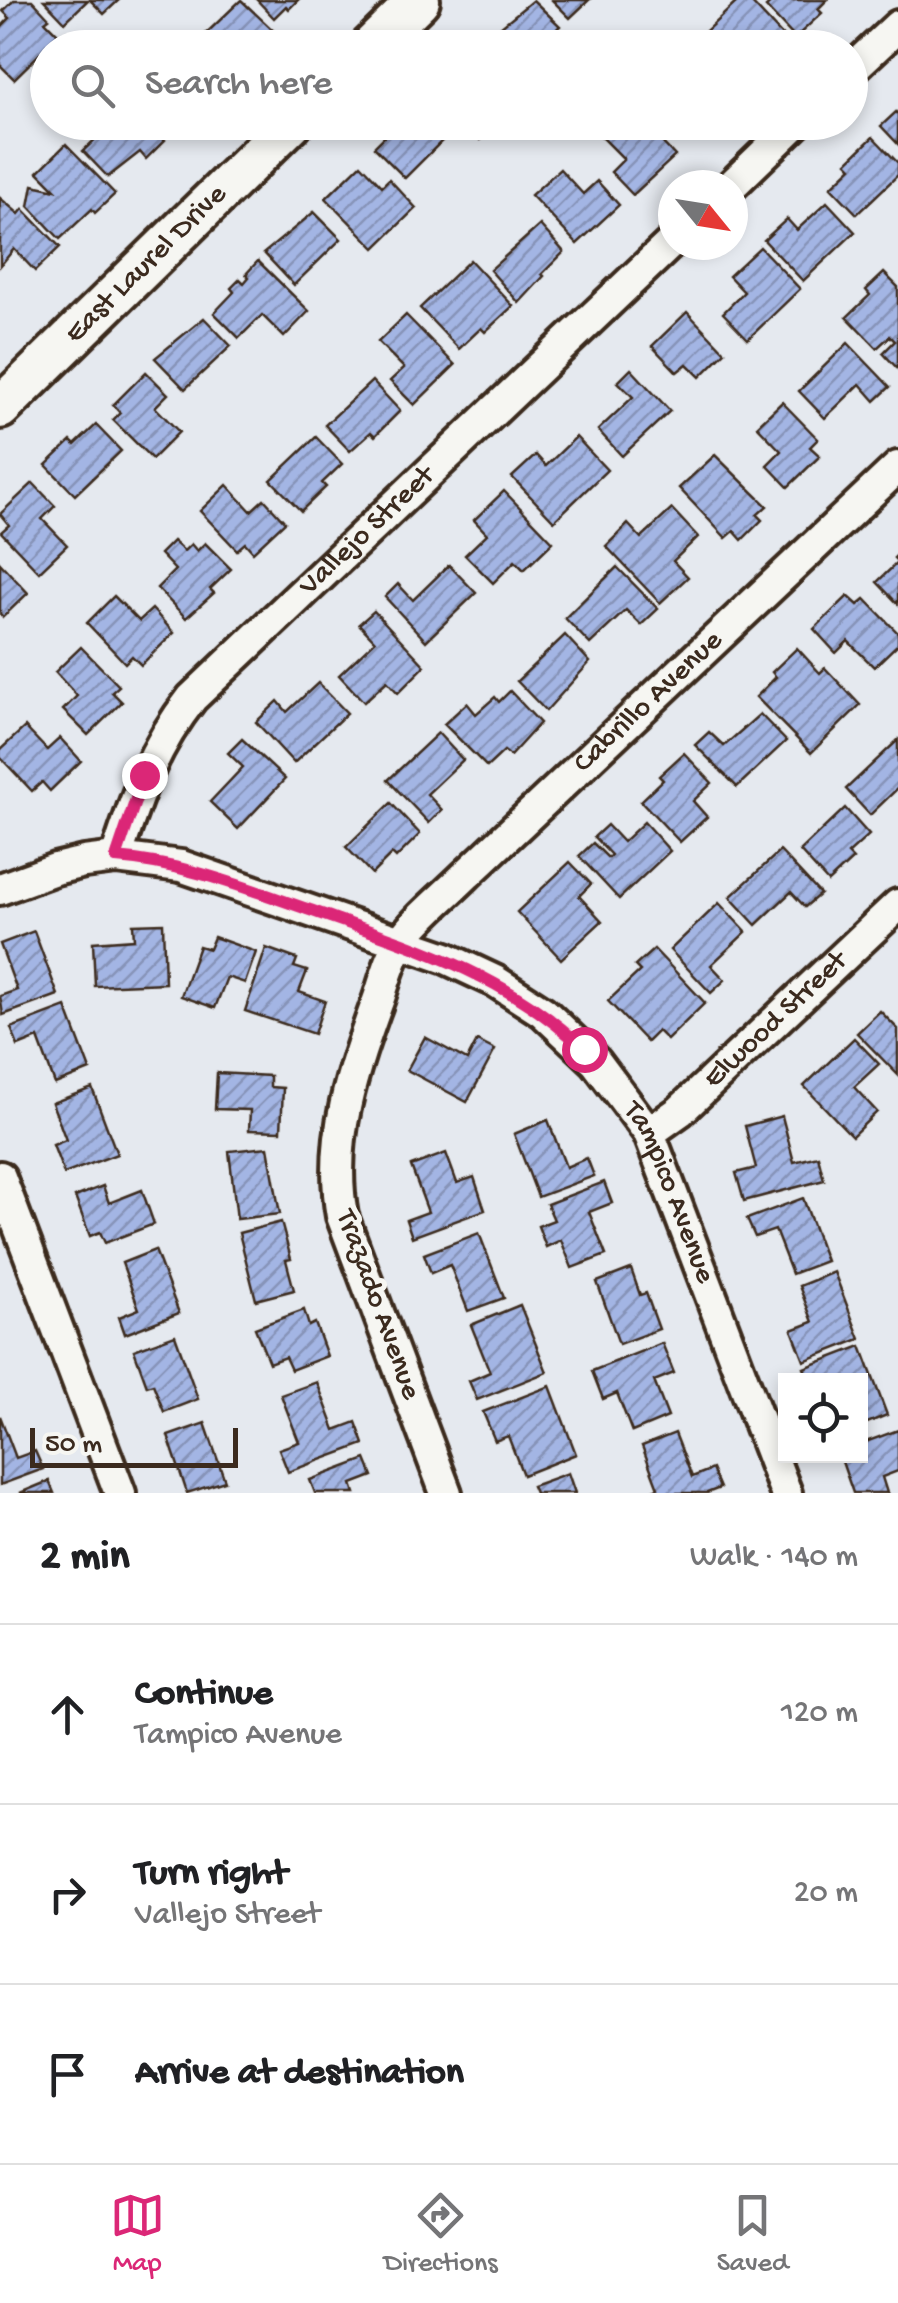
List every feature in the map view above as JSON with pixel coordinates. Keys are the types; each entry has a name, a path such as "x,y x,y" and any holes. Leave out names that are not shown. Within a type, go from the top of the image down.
{"main road":[{"path":"388,30 419,0"},
{"name":"East Laurel Drive","path":"0,408 274,140"}],"street":[{"path":"868,55 898,26"},
{"path":"747,170 778,140"},
{"name":"Vallejo Street","path":"116,858 144,775 164,736 192,698 658,256"},
{"name":"Cabrillo Avenue","path":"401,941 898,466"},
{"name":"Tampico Avenue","path":"0,889 55,868 116,858 181,866 401,941 495,981 556,1022 613,1082 649,1133 786,1493"},
{"name":"Elwood Street","path":"649,1133 680,1111 898,905"},
{"name":"Trazado Avenue","path":"401,941 344,1107 336,1162 337,1187 342,1216 446,1493"},
{"path":"0,1178 120,1493"}],"building":[{"path":"14,0 32,0 49,18 45,21 54,30 30,30 30,63 14,79 0,65 0,28 10,18 3,11"},
{"path":"44,0 88,0 65,22"},
{"path":"90,0 119,0 104,14"},
{"path":"241,0 273,30 210,30"},
{"path":"257,0 298,0 274,18"},
{"path":"533,0 560,26 556,30 496,30"},
{"path":"552,0 589,0 570,18"},
{"path":"739,0 749,0 777,30 707,30"},
{"path":"774,0 827,0 818,9 822,13 804,30 788,30 766,7"},
{"path":"898,114 898,144 881,126"},
{"path":"873,137 898,163 898,175 857,214 831,187 852,167 847,162"},
{"path":"94,140 165,140 146,159 140,152 108,177 83,151"},
{"path":"381,140 443,140 405,178 374,147"},
{"path":"605,140 660,140 675,156 633,195 611,172 624,159"},
{"path":"66,144 115,194 60,239 29,206 33,185 56,190 38,172"},
{"path":"361,164 382,186 389,179 416,208 375,248 326,198"},
{"path":"560,169 583,194 597,181 619,205 577,244 531,195"},
{"path":"0,198 19,214 23,209 60,247 35,271 14,249 0,266"},
{"path":"827,202 855,232 803,281 764,240 787,219 797,230"},
{"path":"314,212 341,239 294,285 264,253"},
{"path":"540,225 564,252 519,303 490,270"},
{"path":"760,247 800,289 748,339 723,313 744,292 729,276"},
{"path":"470,260 513,306 459,349 420,308"},
{"path":"258,261 309,311 284,337 262,315 239,338 214,313 234,292 231,288 240,279 244,283 249,277 246,274"},
{"path":"884,273 898,287 898,369 883,353 895,341 890,336 877,348 847,317 870,295 866,290"},
{"path":"687,312 725,352 700,377 687,364 677,372 652,346"},
{"path":"406,315 455,365 414,405 390,381 404,368 378,342"},
{"path":"204,318 231,346 185,389 155,358"},
{"path":"848,343 890,387 875,401 860,384 825,418 799,391"},
{"path":"631,369 670,411 622,456 598,430 633,397 618,382"},
{"path":"146,372 168,394 155,407 179,432 152,459 113,420 120,413 113,405"},
{"path":"372,381 400,411 375,436 371,432 350,451 325,425"},
{"path":"782,402 818,439 810,447 820,456 788,487 767,465 781,451 757,426"},
{"path":"96,425 121,451 75,495 46,465 71,441 75,445"},
{"path":"316,437 342,464 322,483 326,487 301,511 271,480"},
{"path":"576,437 607,470 554,521 512,477 536,455 546,466"},
{"path":"715,455 767,506 757,515 762,520 742,540 734,531 726,538 679,488"},
{"path":"33,483 55,506 42,519 67,545 39,572 1,532 9,525 0,514"},
{"path":"227,485 251,511 264,499 285,522 253,552 245,543 237,550 200,511"},
{"path":"504,491 553,542 524,570 515,561 493,583 465,555 487,534 474,520"},
{"path":"672,509 698,537 673,561 688,577 660,603 606,546 628,524 641,538"},
{"path":"173,541 184,551 191,544 197,551 205,543 231,569 210,589 214,593 186,618 157,588 175,570 160,554"},
{"path":"898,562 898,604 877,582"},
{"path":"0,563 28,593 3,617 0,614"},
{"path":"449,565 476,593 426,641 385,597 398,584 413,600"},
{"path":"617,567 658,609 641,625 626,610 590,644 565,618"},
{"path":"114,596 139,621 152,609 174,633 141,665 132,656 125,663 87,623"},
{"path":"848,596 858,605 865,599 898,633 898,644 874,667 848,641 836,653 814,629"},
{"path":"374,611 425,666 398,693 387,681 364,702 339,675 375,641 359,624"},
{"path":"565,635 590,662 546,711 517,681"},
{"path":"81,647 119,686 112,692 122,702 88,735 63,710 77,696 55,672"},
{"path":"797,648 820,673 825,668 860,705 811,753 756,697 776,677 772,672"},
{"path":"318,683 347,713 294,763 256,722 278,701 287,712"},
{"path":"510,691 540,723 510,756 504,751 487,767 444,724 467,703 476,714 495,697 499,702"},
{"path":"760,714 786,741 737,787 695,745 709,732 724,746"},
{"path":"25,727 47,750 60,738 81,761 50,791 42,782 32,791 0,757 0,750"},
{"path":"438,733 463,760 427,794 442,810 429,823 388,780"},
{"path":"242,739 285,779 238,829 210,802 243,767 228,753"},
{"path":"898,740 898,788 870,815 846,789"},
{"path":"684,753 712,783 693,801 707,817 680,842 641,801 663,780 659,776"},
{"path":"391,803 420,834 396,858 392,854 372,874 346,847"},
{"path":"845,808 869,835 848,854 853,859 828,882 800,851"},
{"path":"644,822 670,851 619,899 579,856 593,843 608,858 611,855 594,837 607,825 623,842"},
{"path":"780,851 820,894 805,907 791,892 756,925 730,897"},
{"path":"570,862 591,884 579,896 602,921 561,959 517,912"},
{"path":"719,903 746,932 711,965 725,980 711,993 670,950"},
{"path":"163,923 165,983 95,986 93,942 134,939 133,924"},
{"path":"34,931 58,995 3,1015 0,996 17,990 0,944"},
{"path":"214,937 256,952 245,983 227,977 215,1008 181,996 199,946 209,949"},
{"path":"266,948 297,959 294,967 307,971 299,992 325,1001 314,1034 245,1011"},
{"path":"654,949 705,1003 667,1040 658,1031 647,1042 608,1001 640,971 635,966"},
{"path":"66,1007 90,1070 55,1084 38,1038 18,1046 11,1028"},
{"path":"880,1011 898,1029 898,1075 857,1033"},
{"path":"425,1037 467,1060 477,1041 495,1050 467,1102 407,1070"},
{"path":"854,1038 879,1064 854,1087 877,1112 852,1136 804,1086"},
{"path":"217,1073 270,1076 270,1087 283,1088 281,1131 249,1130 250,1110 215,1109"},
{"path":"92,1088 117,1154 64,1174 53,1145 66,1140 52,1103"},
{"path":"782,1116 794,1162 818,1156 824,1180 744,1201 736,1173 756,1168 745,1126"},
{"path":"548,1120 566,1167 587,1158 594,1176 538,1197 514,1134"},
{"path":"268,1147 280,1214 237,1219 229,1151"},
{"path":"446,1153 457,1183 474,1177 485,1210 412,1237 406,1220 428,1212 411,1166"},
{"path":"604,1182 612,1203 589,1212 606,1255 572,1268 561,1240 546,1247 538,1226 554,1220 547,1204"},
{"path":"103,1186 109,1203 142,1190 154,1224 105,1243 100,1232 90,1236 75,1197"},
{"path":"803,1198 826,1261 792,1274 775,1230 755,1237 747,1219"},
{"path":"281,1222 294,1290 256,1300 239,1233"},
{"path":"479,1233 504,1298 468,1311 450,1265 431,1273 424,1254"},
{"path":"155,1250 179,1313 125,1334 119,1317 139,1309 122,1263"},
{"path":"631,1269 640,1295 646,1293 659,1329 619,1344 597,1282"},
{"path":"834,1272 860,1339 804,1361 792,1330 813,1322 799,1286"},
{"path":"520,1305 547,1372 477,1400 469,1381 490,1372 471,1325"},
{"path":"304,1310 309,1326 315,1323 327,1356 291,1370 285,1357 269,1363 255,1328"},
{"path":"175,1335 198,1399 164,1412 153,1384 147,1386 134,1350"},
{"path":"662,1343 674,1373 654,1381 668,1417 632,1432 617,1393 603,1399 592,1371"},
{"path":"861,1346 887,1415 868,1423 868,1373 806,1373 804,1368"},
{"path":"317,1382 335,1430 356,1422 364,1444 288,1472 279,1449 299,1442 281,1395"},
{"path":"550,1386 576,1454 523,1475 508,1436 495,1441 483,1412"},
{"path":"0,1416 16,1458 35,1451 43,1469 0,1485"},
{"path":"205,1423 225,1481 187,1493 168,1436"},
{"path":"898,1430 898,1471 882,1477 887,1493 853,1493 842,1463 868,1463 868,1441"},
{"path":"675,1433 692,1477 712,1469 720,1488 707,1493 646,1493 658,1488 642,1446"},
{"path":"366,1459 373,1476 352,1484 355,1493 315,1493 310,1480"},
{"path":"568,1473 575,1493 535,1493 532,1486"},
{"path":"49,1481 54,1493 20,1493"}],"route":[{"path":"144,775 116,858 181,866 446,958 528,1001 584,1049"}]}
